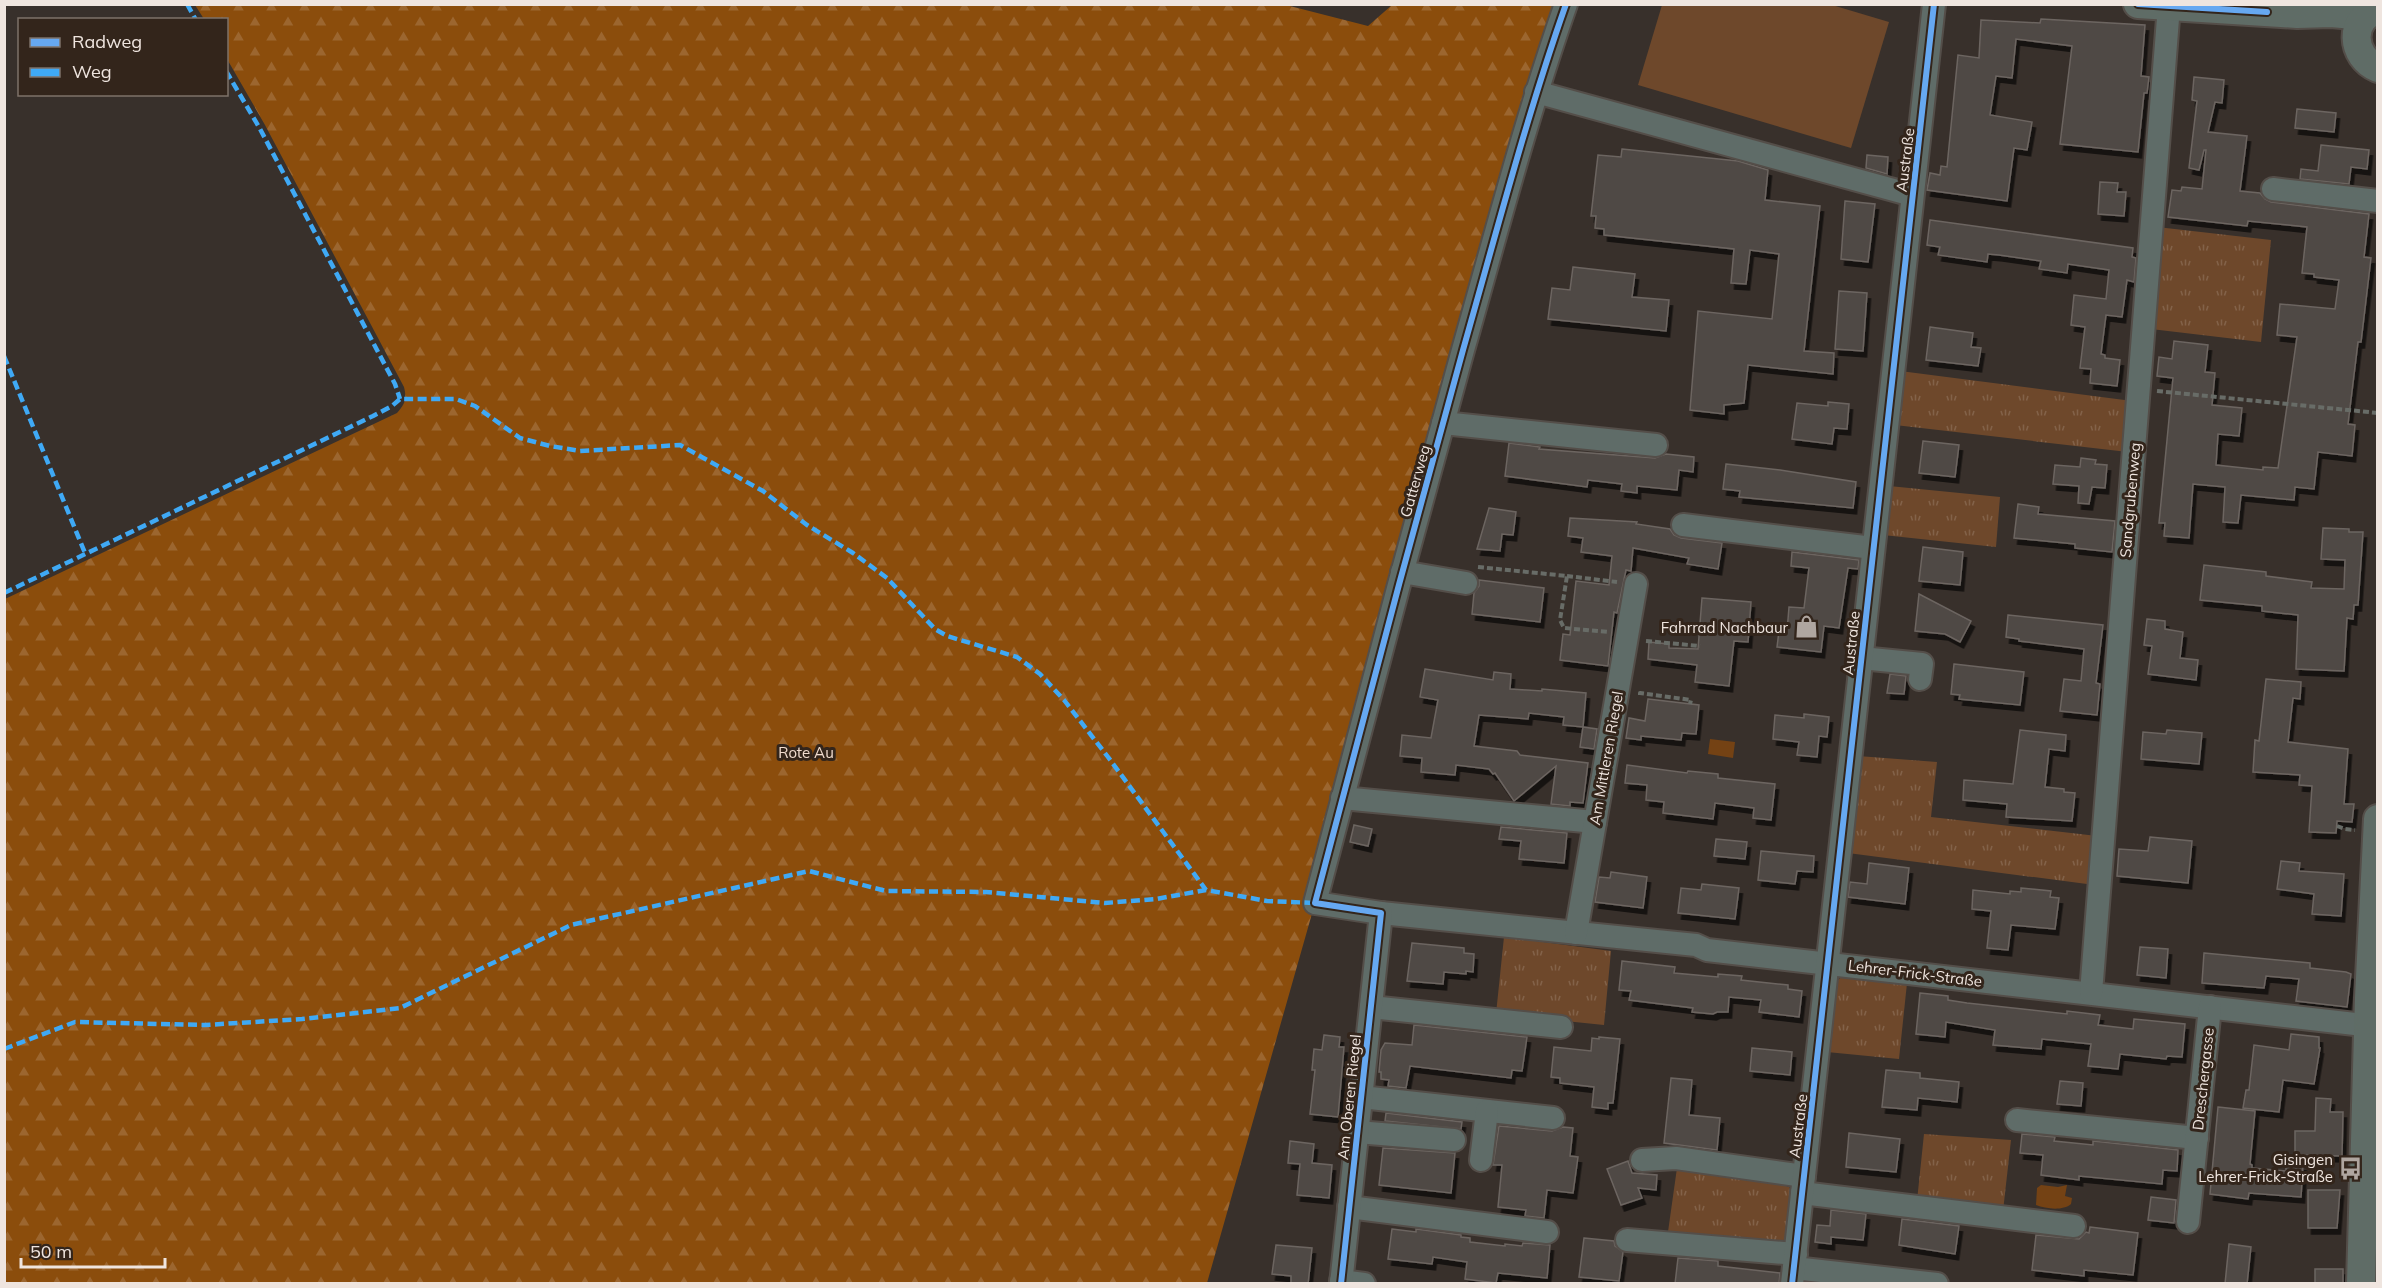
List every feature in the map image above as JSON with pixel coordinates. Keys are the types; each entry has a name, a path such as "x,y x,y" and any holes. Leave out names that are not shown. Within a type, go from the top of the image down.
{"main road":[{"path":"2138,4 2297,14 2366,21 2358,50 2363,59 2378,68"},
{"path":"2361,1284 2373,1021 2371,825"}],"street":[{"name":"Gatterweg","path":"1381,913 1315,903 1443,423 1536,92 1554,58 1566,4"},
{"name":"Austraße","path":"1794,1269 1934,4"},
{"name":"Sandgrubenweg","path":"2091,993 2169,6"},
{"path":"1536,92 1912,195"},
{"path":"2273,189 2378,201"},
{"path":"1443,423 1656,445"},
{"path":"1683,525 1873,548"},
{"path":"1402,572 1466,583"},
{"name":"Am Mittleren Riegel","path":"1576,933 1636,584"},
{"path":"1861,658 1922,664 1920,679"},
{"path":"1342,798 1594,822"},
{"name":"Lehrer-Frick-Straße","path":"1381,913 1696,945 1707,950 2355,1024 2373,1021"},
{"name":"Am Oberen Riegel","path":"1341,1282 1381,913"},
{"path":"1371,1007 1561,1027"},
{"name":"Dreschergasse","path":"2188,1222 2210,1007"},
{"path":"1361,1097 1553,1118"},
{"path":"1481,1160 1486,1111"},
{"path":"2017,1120 2197,1138"},
{"path":"1357,1132 1454,1140"},
{"path":"1642,1160 1676,1158 1803,1184 2074,1226"},
{"path":"1349,1208 1547,1232"},
{"path":"1627,1240 1794,1269 1937,1284"},
{"path":"1341,1282 1364,1284"}],"path":[{"path":"2139,389 2378,413"},
{"path":"1466,583 1467,572 1481,566 1636,584"},
{"path":"1567,576 1560,620 1564,628 1627,634"},
{"path":"1644,651 1646,639 1700,646"},
{"path":"1639,699 1640,693 1691,700 1690,704"},
{"path":"2337,826 2345,829 2371,825"}],"green space":[{"name":"Rote Au","path":"1282,4 1368,26 1392,5 1556,5 1315,903 1207,1283 5,1284 5,599 397,413 404,404 405,398 404,387 265,125 228,61 228,18 203,18 195,5"},
{"path":"1662,5 1832,5 1889,22 1851,148 1638,85"},
{"path":"2157,227 2271,240 2261,342 2151,329"},
{"path":"1900,371 2132,401 2128,452 1895,425"},
{"path":"1889,486 2000,497 1996,547 1883,535"},
{"path":"1858,756 1937,762 1931,817 2097,836 2091,882 2087,884 1848,853"},
{"path":"1504,937 1611,951 1604,1025 1496,1014"},
{"path":"1847,976 1907,983 1899,1059 1827,1052 1835,983"},
{"path":"1924,1134 2011,1140 2003,1211 1917,1201"},
{"path":"1677,1168 1775,1182 1789,1187 1794,1191 1788,1250 1667,1239"}],"shaded area":[{"path":"1710,739 1735,742 1733,758 1708,754"},
{"path":"2041,1185 2058,1187 2067,1185 2065,1196 2072,1198 2071,1204 2064,1208 2054,1209 2036,1205 2037,1188"}],"building":[{"path":"2041,19 2145,25 2141,76 2149,77 2147,93 2144,93 2138,152 2060,144 2072,46 2016,39 2012,78 1996,76 1990,115 2032,122 2027,150 2014,148 2007,201 1927,190 1930,173 1940,175 1941,166 1947,167 1958,55 1979,58 1981,20 2040,23"},
{"path":"2194,77 2224,80 2222,103 2215,102 2208,132 2247,136 2240,191 2260,193 2271,202 2369,214 2364,257 2371,258 2348,424 2355,425 2352,456 2318,452 2314,489 2295,487 2294,500 2241,495 2238,523 2223,522 2225,487 2193,484 2189,538 2164,536 2165,523 2159,523 2173,378 2157,376 2159,357 2172,359 2174,341 2208,345 2205,372 2215,373 2212,405 2242,408 2239,436 2218,434 2216,465 2263,470 2263,467 2278,468 2297,337 2277,335 2280,304 2335,309 2339,280 2302,273 2307,227 2248,221 2247,226 2168,217 2172,190 2181,191 2182,187 2202,189 2206,150 2204,150 2199,170 2189,168 2197,101 2192,100"},
{"path":"2297,109 2336,113 2334,132 2295,128"},
{"path":"2321,145 2369,150 2367,169 2351,167 2349,184 2300,179 2301,169 2318,171"},
{"path":"1622,149 1738,161 1768,170 1765,200 1820,206 1804,351 1834,353 1833,374 1748,365 1744,403 1724,405 1724,414 1690,410 1698,311 1772,319 1779,254 1750,250 1746,284 1731,283 1734,249 1604,235 1604,229 1595,228 1596,216 1591,216 1598,155 1621,157"},
{"path":"1867,155 1888,157 1887,174 1866,168"},
{"path":"2100,182 2118,183 2117,192 2126,192 2124,216 2098,214"},
{"path":"1845,201 1875,204 1868,262 1841,259"},
{"path":"1930,220 2133,248 2132,257 2136,258 2134,282 2127,280 2122,317 2106,315 2101,354 2105,355 2105,358 2120,360 2117,386 2090,383 2091,369 2080,368 2085,327 2071,325 2074,295 2106,299 2109,270 2068,264 2067,273 2039,269 2041,261 1999,255 1988,254 1987,262 1938,255 1940,247 1927,245"},
{"path":"1573,267 1635,274 1632,297 1669,300 1666,331 1548,319 1552,288 1570,290"},
{"path":"1839,291 1867,293 1863,351 1835,349"},
{"path":"1930,327 1973,333 1971,347 1981,348 1978,366 1926,360"},
{"path":"1828,402 1849,404 1847,429 1834,428 1832,444 1792,439 1797,403 1828,406"},
{"path":"1923,441 1959,445 1955,477 1919,473"},
{"path":"1509,443 1540,447 1539,449 1655,458 1666,454 1694,457 1693,472 1679,470 1677,490 1637,486 1637,493 1621,491 1622,484 1588,480 1587,487 1505,476"},
{"path":"2081,458 2096,460 2095,464 2107,465 2105,488 2092,487 2089,504 2078,503 2079,486 2053,484 2055,465 2080,467"},
{"path":"1726,464 1856,482 1853,508 1739,497 1740,491 1723,489"},
{"path":"2018,504 2039,507 2038,514 2115,521 2112,552 2075,548 2075,544 2014,538"},
{"path":"1489,508 1516,512 1513,535 1502,534 1500,551 1477,549"},
{"path":"1570,518 1637,522 1636,524 1670,529 1674,535 1681,538 1722,543 1718,569 1687,564 1689,558 1633,548 1631,571 1626,570 1617,613 1614,612 1608,666 1560,660 1563,634 1570,635 1576,581 1609,585 1612,556 1581,552 1583,538 1568,536"},
{"path":"2323,528 2363,532 2358,605 2354,605 2353,619 2347,618 2344,671 2296,669 2298,615 2262,611 2262,606 2200,600 2204,565 2266,572 2266,576 2312,582 2311,588 2344,589 2345,560 2321,559"},
{"path":"1923,547 1963,552 1960,585 1919,581"},
{"path":"1792,552 1859,560 1858,569 1848,568 1839,628 1824,626 1821,652 1777,647 1779,631 1787,632 1789,607 1804,608 1809,568 1791,566"},
{"path":"1479,580 1544,588 1540,622 1472,614 1474,593 1479,586"},
{"path":"1919,594 1971,621 1960,642 1945,634 1915,631"},
{"path":"1702,598 1751,602 1748,642 1734,641 1729,686 1695,682 1697,665 1648,659 1649,642 1669,644 1669,648 1698,649"},
{"path":"2008,615 2103,625 2096,683 2100,684 2097,715 2060,711 2064,679 2081,681 2084,649 2019,641 2019,639 2006,637"},
{"path":"2147,619 2165,621 2165,629 2183,632 2180,658 2198,660 2196,680 2148,674 2152,646 2144,645"},
{"path":"1954,664 2024,672 2020,705 1959,699 1960,695 1951,694"},
{"path":"1425,669 1493,680 1494,672 1511,674 1510,689 1586,693 1583,727 1563,725 1564,717 1529,713 1528,719 1479,715 1474,746 1517,751 1520,755 1588,763 1583,803 1570,802 1570,806 1551,804 1556,766 1514,801 1495,773 1493,774 1489,769 1456,765 1455,775 1421,772 1422,758 1400,756 1402,735 1431,738 1438,700 1420,697"},
{"path":"1890,674 1906,676 1904,694 1887,693"},
{"path":"2266,679 2301,682 2300,699 2293,698 2288,742 2348,749 2344,804 2354,804 2352,822 2337,821 2336,833 2309,832 2312,786 2299,785 2300,775 2253,772 2255,740 2259,741"},
{"path":"1648,699 1699,705 1696,734 1682,733 1681,740 1641,736 1641,740 1626,738 1629,718 1645,721"},
{"path":"1804,714 1829,717 1827,737 1819,736 1817,757 1797,755 1799,742 1773,739 1775,715 1804,718"},
{"path":"1583,727 1597,729 1594,749 1580,747"},
{"path":"2020,730 2066,735 2065,751 2049,749 2045,787 2075,793 2072,821 2006,817 2007,804 1963,800 1964,780 2013,784"},
{"path":"2167,730 2202,733 2199,764 2141,759 2143,732 2166,734"},
{"path":"1627,765 1687,773 1688,771 1718,774 1718,778 1775,784 1771,820 1753,818 1754,808 1715,803 1713,819 1663,813 1664,802 1646,800 1647,785 1625,783"},
{"path":"1354,825 1372,829 1368,846 1350,842"},
{"path":"1501,827 1567,833 1564,863 1519,859 1521,841 1499,839"},
{"path":"2150,837 2192,841 2188,883 2117,876 2119,849 2148,851"},
{"path":"1716,839 1747,842 1745,859 1714,856"},
{"path":"1761,851 1814,856 1813,872 1797,871 1795,884 1758,880"},
{"path":"2281,861 2300,863 2299,871 2344,874 2341,916 2312,914 2314,894 2277,889"},
{"path":"1869,863 1909,868 1905,904 1848,897 1850,882 1867,884"},
{"path":"1611,872 1647,877 1643,908 1595,902 1599,877 1610,878"},
{"path":"1702,884 1739,888 1735,919 1678,913 1681,888 1701,890"},
{"path":"2021,888 2051,891 2050,897 2059,898 2055,929 2011,925 2008,950 1987,948 1991,911 1972,909 1973,890 2010,894 2010,891 2021,892"},
{"path":"1412,943 1464,948 1464,953 1474,954 1473,972 1466,971 1466,974 1444,972 1443,984 1407,981"},
{"path":"2140,947 2168,949 2166,978 2137,975"},
{"path":"2204,953 2310,963 2310,968 2346,972 2351,974 2347,1007 2296,1001 2299,979 2266,976 2264,988 2202,983"},
{"path":"1622,961 1675,967 1674,973 1718,977 1718,974 1742,976 1741,980 1788,985 1788,989 1802,991 1799,1017 1759,1012 1761,1000 1729,997 1728,1012 1713,1014 1692,1012 1693,1008 1629,1000 1631,991 1619,990"},
{"path":"1920,993 1948,996 1948,1000 1967,1003 2067,1014 2067,1011 2100,1015 2098,1025 2133,1029 2134,1019 2185,1024 2182,1057 2167,1056 2166,1059 2120,1054 2118,1069 2088,1066 2091,1044 2042,1039 2041,1049 1993,1045 1995,1030 1946,1022 1945,1037 1916,1034"},
{"path":"1414,1025 1527,1037 1522,1071 1512,1070 1511,1078 1410,1066 1406,1088 1388,1086 1389,1080 1381,1079 1381,1072 1379,1072 1381,1050 1385,1043 1412,1045"},
{"path":"2291,1034 2319,1037 2320,1048 2314,1084 2283,1080 2279,1112 2243,1108 2246,1090 2249,1090 2254,1045 2289,1050"},
{"path":"1324,1035 1340,1037 1339,1047 1344,1047 1338,1117 1310,1114 1315,1070 1312,1070 1314,1049 1322,1050"},
{"path":"1599,1037 1620,1039 1613,1103 1608,1103 1608,1109 1592,1107 1594,1087 1560,1083 1560,1078 1551,1077 1554,1047 1591,1051 1592,1038 1599,1039"},
{"path":"1752,1048 1792,1052 1790,1075 1750,1071"},
{"path":"1886,1070 1920,1073 1920,1078 1959,1082 1957,1102 1918,1098 1917,1110 1882,1107"},
{"path":"1671,1078 1692,1080 1689,1115 1720,1118 1717,1150 1664,1143"},
{"path":"2060,1081 2083,1083 2081,1106 2057,1104"},
{"path":"2316,1098 2331,1099 2330,1112 2343,1112 2342,1156 2295,1155 2295,1131 2315,1131"},
{"path":"2218,1107 2255,1111 2250,1164 2252,1168 2286,1171 2286,1164 2303,1165 2301,1197 2249,1193 2248,1199 2210,1194"},
{"path":"1386,1113 1462,1122 1461,1129 1385,1121"},
{"path":"1499,1126 1552,1131 1563,1127 1573,1128 1570,1156 1578,1157 1573,1193 1547,1190 1544,1218 1525,1216 1526,1210 1498,1207 1502,1165 1493,1165"},
{"path":"1849,1133 1900,1139 1896,1172 1846,1167"},
{"path":"2022,1134 2055,1137 2054,1141 2093,1145 2093,1141 2178,1150 2177,1171 2163,1170 2162,1184 2079,1176 2079,1180 2041,1175 2043,1155 2020,1153"},
{"path":"1290,1141 1314,1144 1312,1163 1332,1165 1329,1198 1297,1195 1300,1164 1288,1163"},
{"path":"1383,1148 1455,1153 1451,1193 1379,1185"},
{"path":"1628,1161 1632,1173 1657,1175 1656,1190 1638,1188 1642,1198 1621,1205 1607,1169"},
{"path":"2308,1190 2340,1190 2337,1228 2308,1228"},
{"path":"2151,1197 2176,1200 2174,1223 2148,1220"},
{"path":"1831,1210 1866,1214 1863,1240 1831,1237 1831,1244 1815,1242 1817,1225 1830,1226"},
{"path":"1902,1219 1959,1226 1955,1254 1899,1245"},
{"path":"2090,1227 2138,1233 2133,1275 2084,1270 2084,1276 2032,1270 2036,1235 2079,1239 2086,1232 2089,1233"},
{"path":"1392,1229 1416,1232 1416,1229 1461,1235 1461,1237 1470,1238 1470,1242 1505,1246 1505,1244 1522,1246 1523,1243 1550,1245 1547,1278 1498,1273 1496,1283 1465,1279 1467,1262 1433,1257 1432,1264 1388,1259"},
{"path":"1584,1238 1614,1241 1615,1246 1623,1252 1619,1281 1579,1277"},
{"path":"2229,1244 2251,1247 2247,1284 2225,1284"},
{"path":"1276,1245 1312,1248 1308,1284 1291,1284 1291,1276 1272,1274"},
{"path":"1678,1258 1718,1261 1718,1266 1780,1273 1779,1284 1675,1284"},
{"path":"2315,1269 2343,1269 2343,1284 2315,1284"}],"marked path":[{"path":"187,4 195,18"},
{"path":"228,74 259,127 395,384 400,399"},
{"path":"4,356 85,553"},
{"path":"4,593 373,416 400,399 456,399 475,406 520,438 580,451 680,445 763,491 807,525 853,553 887,578 935,629 947,636 1017,657 1040,674 1064,700 1108,757 1206,890"},
{"path":"4,1049 75,1022 205,1025 302,1019 400,1008 571,925 809,871 886,891 986,892 1105,903 1156,899 1206,890 1267,901 1315,903"}],"cycle path":[{"path":"1341,1284 1381,913 1315,903 1463,350 1525,133 1566,4"},
{"path":"1792,1284 1934,4"},
{"path":"2138,4 2267,12"}],"place":[{"name":"Fahrrad Nachbaur","path":"1806,627"},
{"name":"Gisingen Lehrer-Frick-Straße","path":"2351,1168"}]}
